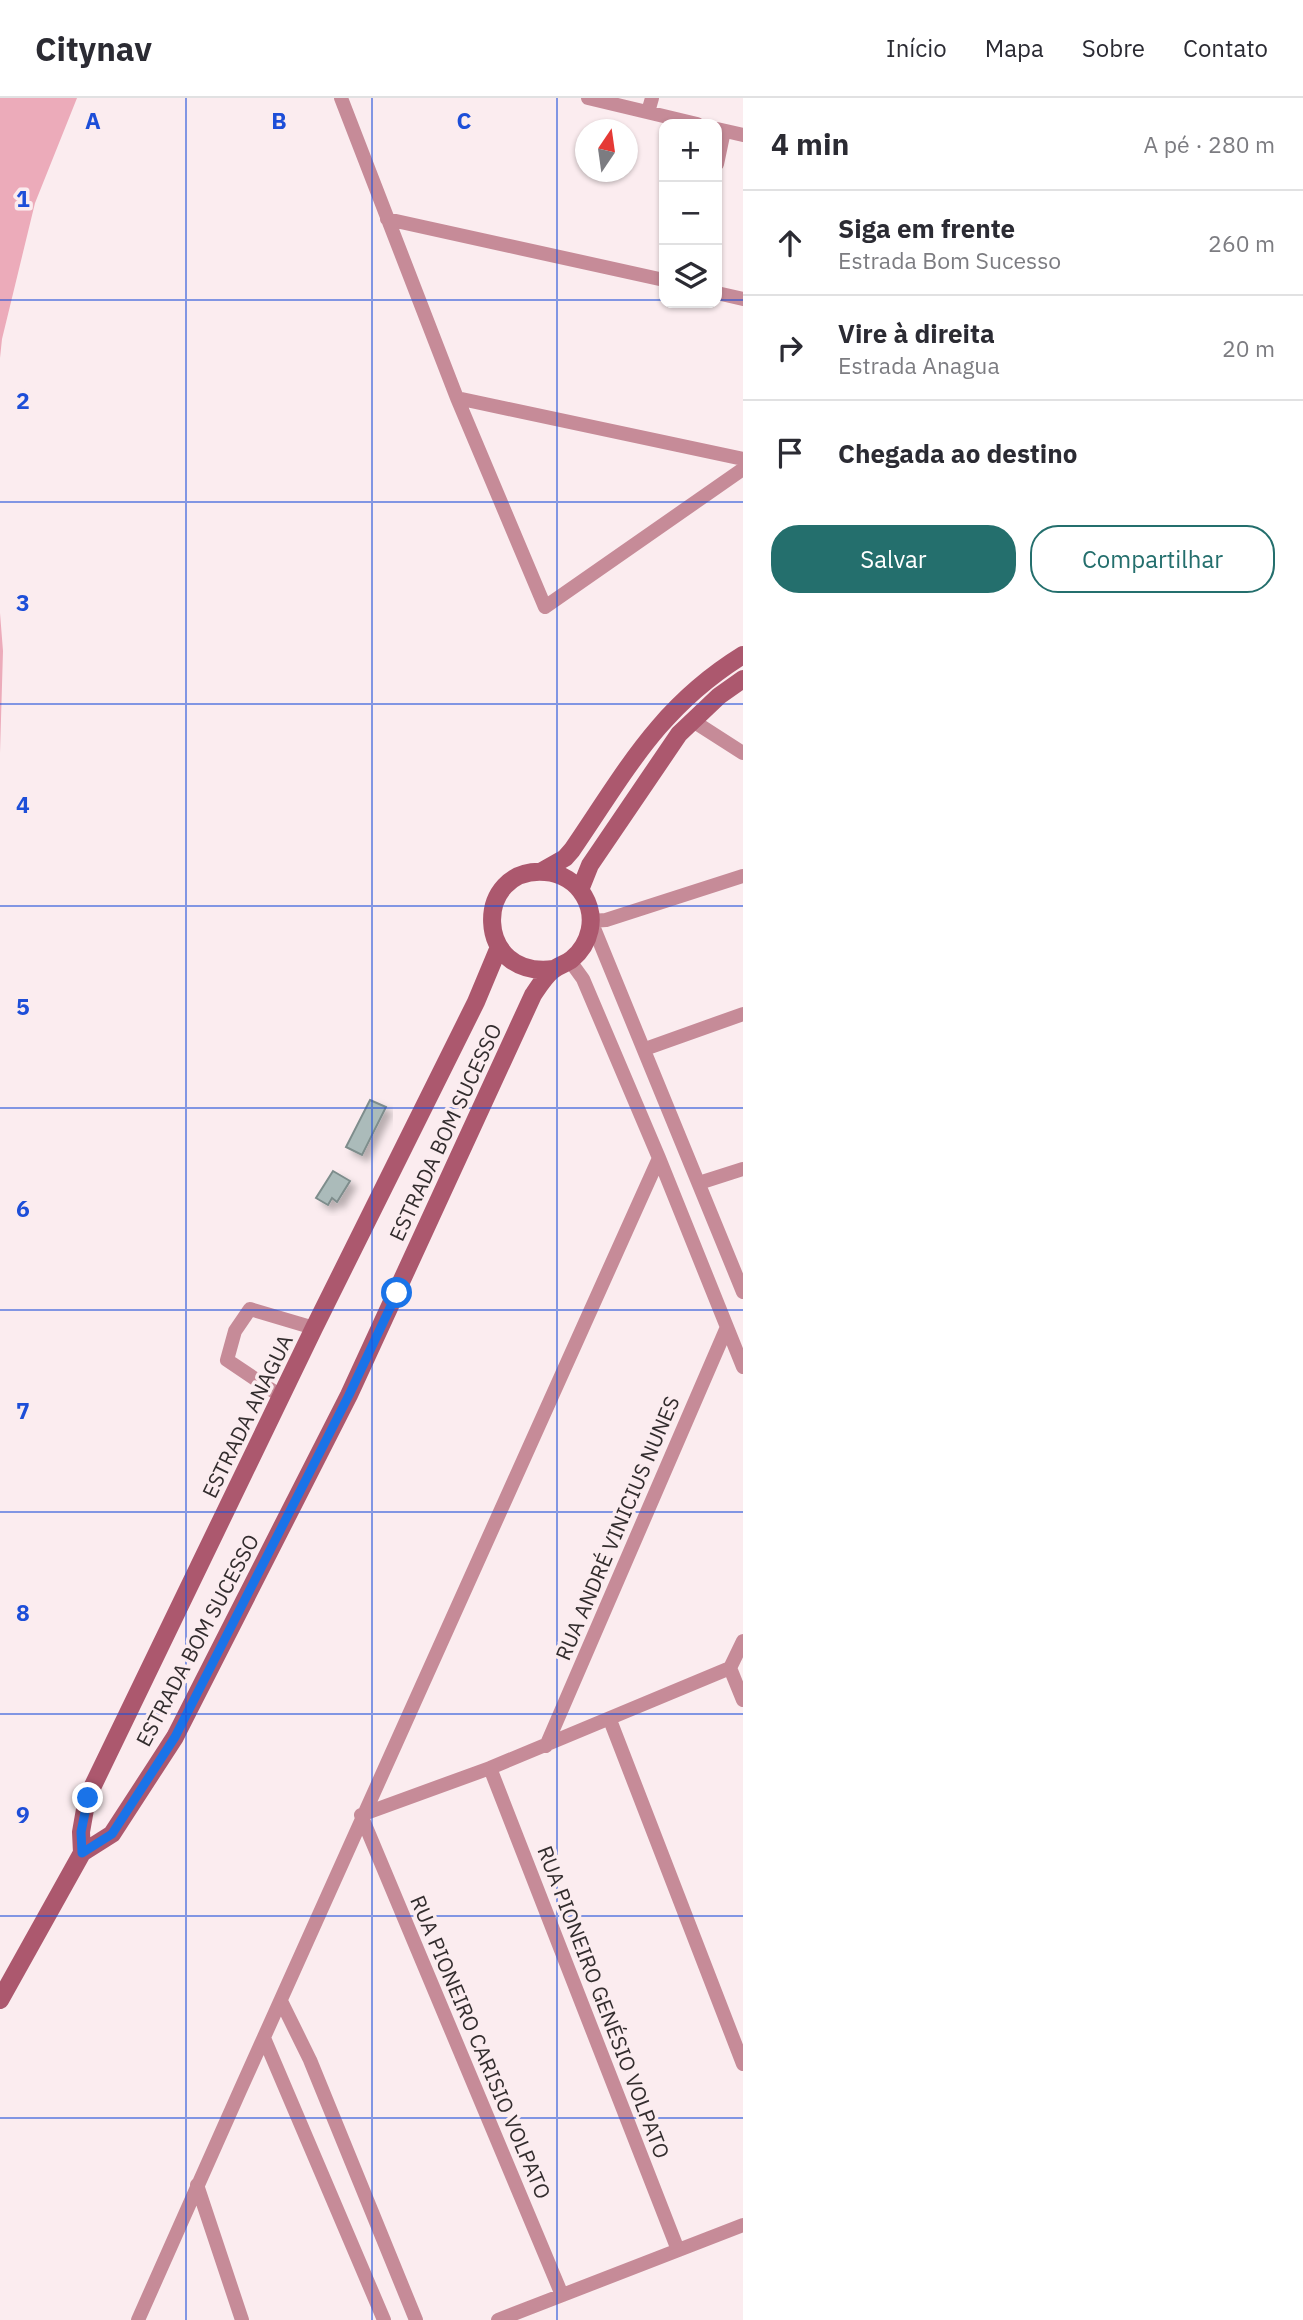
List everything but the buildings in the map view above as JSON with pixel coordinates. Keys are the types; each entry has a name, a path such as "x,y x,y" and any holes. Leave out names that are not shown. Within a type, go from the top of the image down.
{"main road":[{"path":"562,965 529,969 507,957 494,936 492,913 501,891 519,876 542,871 565,858 651,734 678,704 726,665 743,655"},
{"path":"580,890 590,865 679,734 719,696 743,679"},
{"path":"602,806 621,817"},
{"path":"542,871 563,876 580,890 586,899 591,921"},
{"name":"ESTRADA BOM SUCESSO","path":"82,1853 112,1834 175,1737 349,1395 533,995 581,950 588,937 591,921"},
{"name":"ESTRADA ANAGUA","path":"0,2000 82,1853 81,1832 88,1798 314,1328 476,1002 499,947"}],"street":[{"path":"341,98 457,398 545,607 743,470"},
{"path":"588,98 650,105 685,119"},
{"path":"722,130 743,135"},
{"path":"387,219 659,279"},
{"path":"722,294 743,299"},
{"path":"457,398 743,458"},
{"path":"693,720 743,753"},
{"path":"743,876 606,920 591,921 743,1292"},
{"path":"562,965 583,979 743,1367"},
{"path":"645,1049 743,1014"},
{"path":"138,2320 362,1815 659,1158"},
{"path":"699,1183 743,1169"},
{"path":"282,1397 227,1360 235,1331 250,1309 314,1328"},
{"name":"RUA ANDRÉ VINICIUS NUNES","path":"546,1746 727,1327"},
{"path":"362,1815 491,1768 730,1668 743,1642"},
{"path":"730,1668 743,1700"},
{"path":"610,1720 743,2064"},
{"name":"RUA PIONEIRO GENÉSIO VOLPATO","path":"491,1768 678,2250"},
{"name":"RUA PIONEIRO CARISIO VOLPATO","path":"362,1815 562,2295"},
{"path":"281,2001 310,2060 416,2320"},
{"path":"264,2038 384,2320"},
{"path":"197,2185 242,2320"},
{"path":"498,2320 743,2225"}],"shaded area":[{"path":"0,98 77,98 35,203 2,339 0,358"},
{"path":"0,613 3,651 0,753"}],"route":[{"path":"88,1798 81,1832 82,1853 112,1834 175,1737 349,1395 397,1293"}]}
